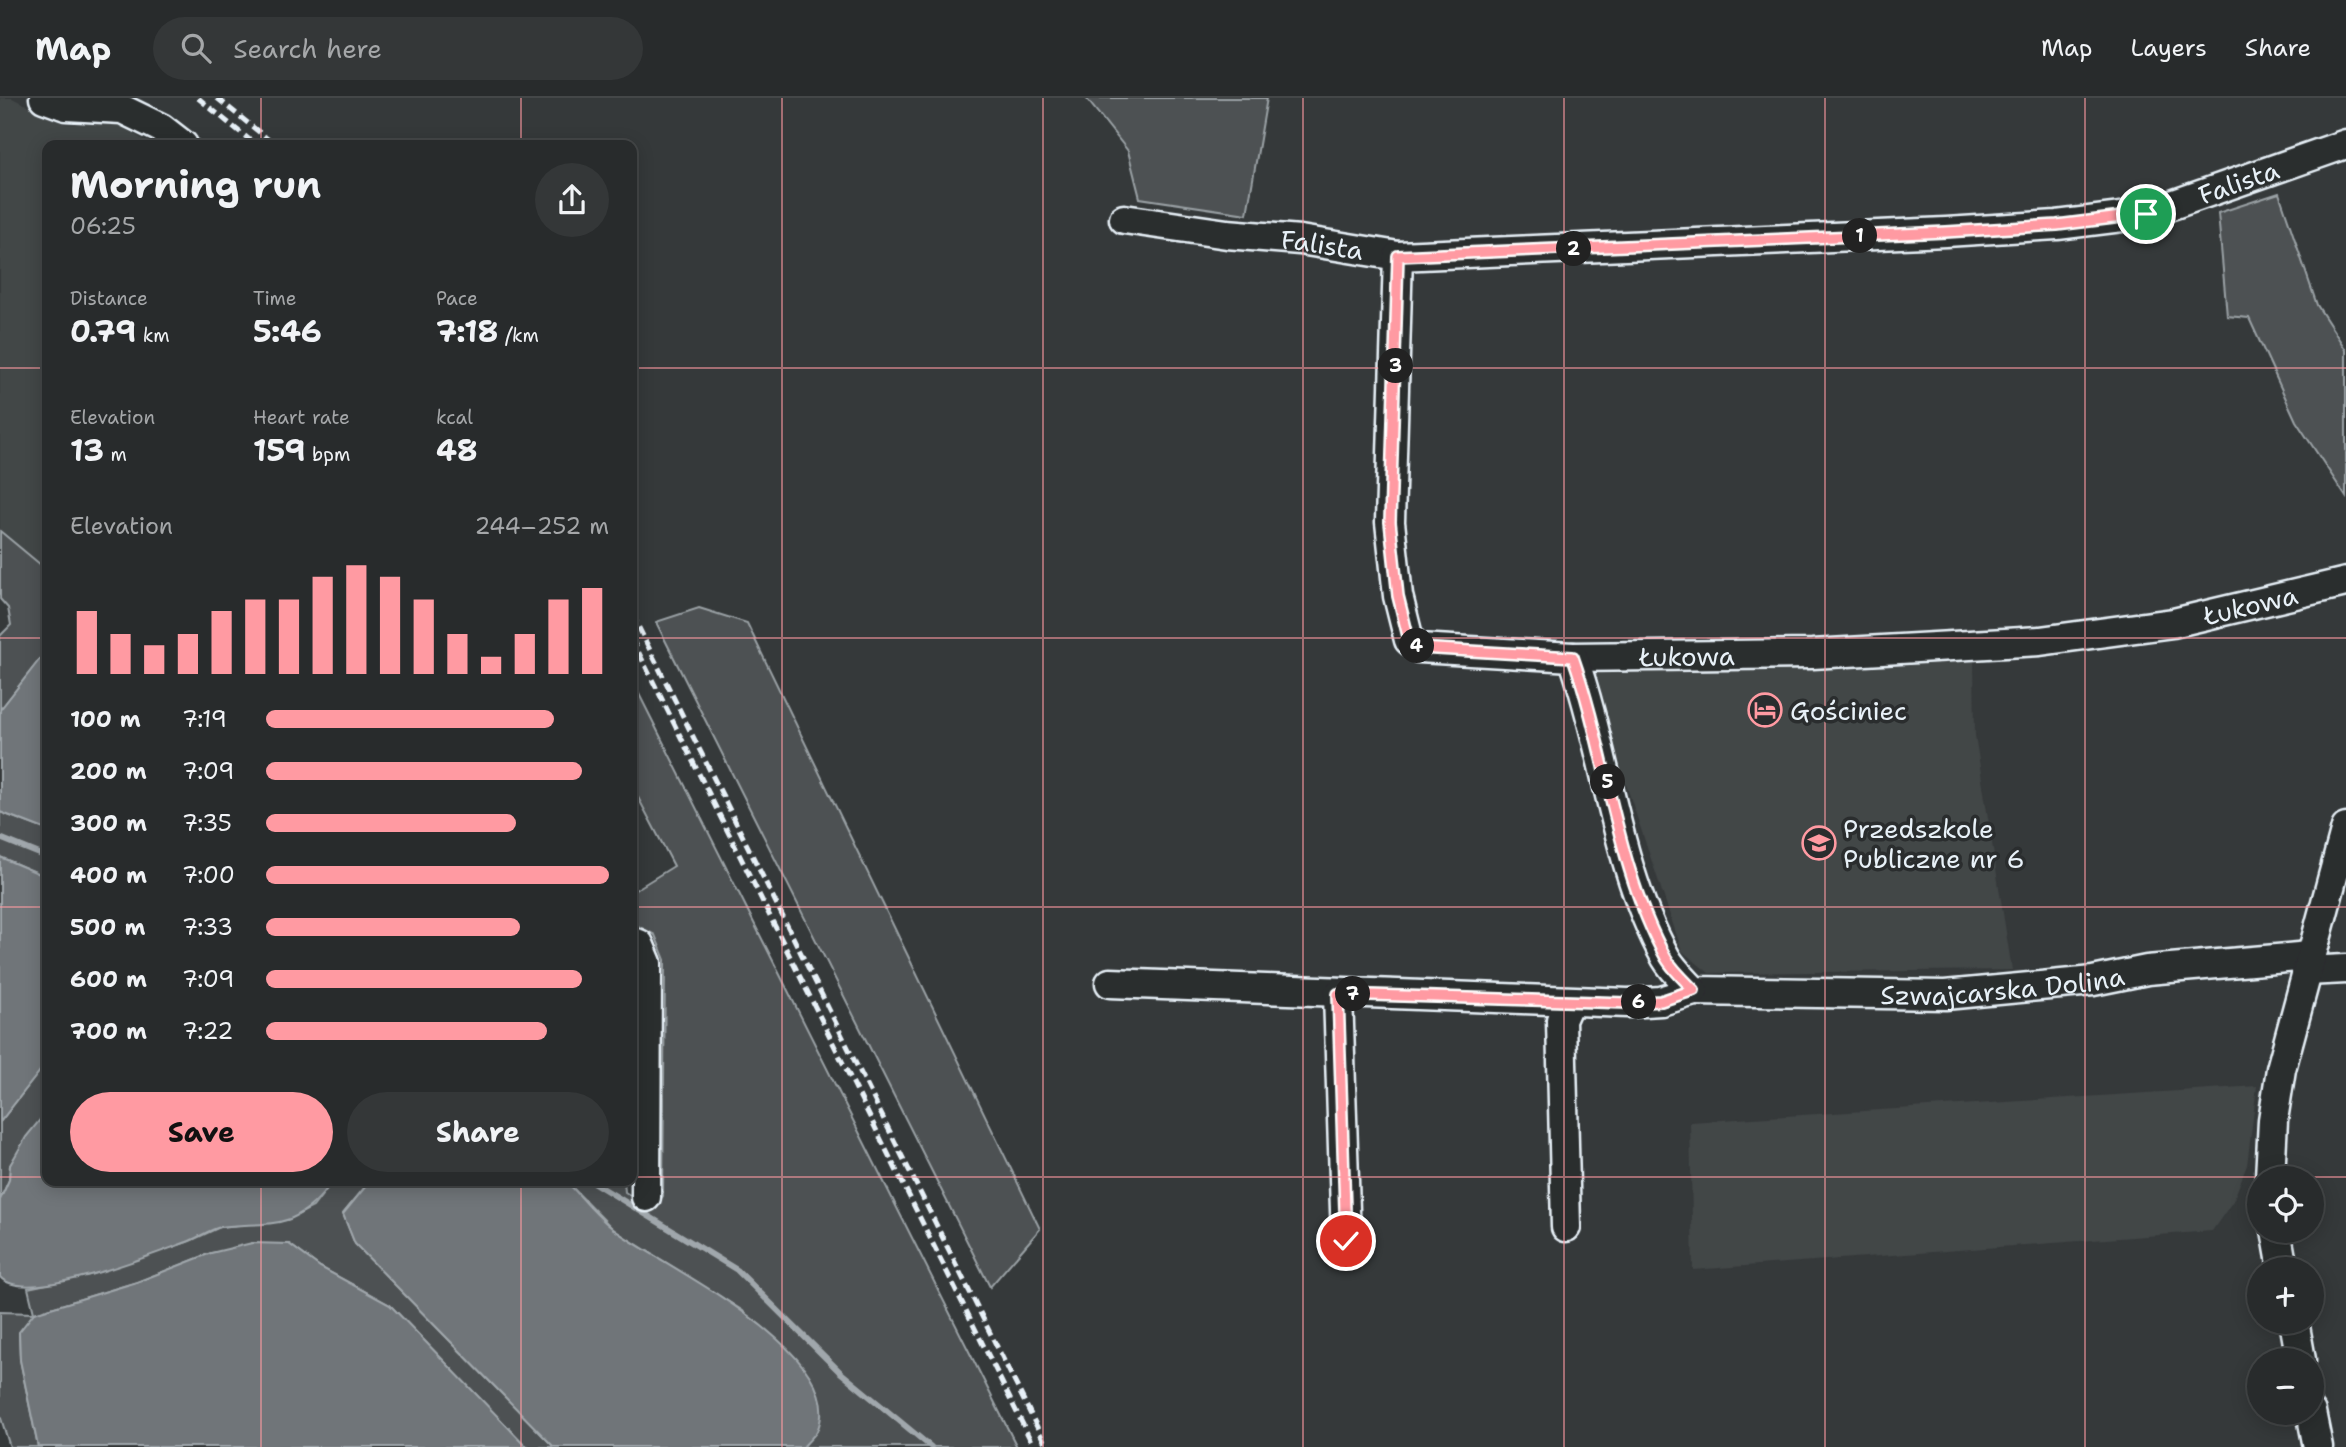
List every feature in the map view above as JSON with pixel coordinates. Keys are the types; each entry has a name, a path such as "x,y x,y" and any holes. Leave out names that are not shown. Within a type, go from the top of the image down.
{"street":[{"path":"44,98 66,106 122,109 161,128 177,140"},
{"name":"Falista","path":"1124,219 1227,234 1300,240 1398,256 2057,225 2146,214 2346,144"},
{"name":"Łukowa","path":"1398,256 1390,522 1398,596 1409,640 1419,648 1573,657 1812,653 2040,641 2174,623 2346,582"},
{"path":"1573,657 1625,849 1646,912 1667,960 1694,990"},
{"path":"2271,1166 2273,1120 2281,1069 2346,828"},
{"path":"637,943 647,963 646,1197"},
{"name":"Szwajcarska Dolina","path":"1110,983 1569,1002 1661,1001 1694,990 1945,995 2093,981 2147,970 2308,964 2346,969"},
{"path":"1338,994 1346,1241"},
{"path":"1566,1227 1561,1020 1569,1002"},
{"path":"2314,1425 2318,1447"}],"shaded area":[{"path":"0,98 12,98 65,124 117,124 144,140 42,140 42,566 0,531"},
{"path":"1086,98 1267,98 1247,214 1140,198 1128,151"},
{"path":"2279,193 2317,305 2346,350 2346,497 2296,421 2249,318 2227,316 2218,213"},
{"path":"0,531 42,566 42,658 0,710 0,636 11,625 8,608 0,599"},
{"path":"699,608 747,623 1040,1229 990,1287 656,622"},
{"path":"42,658 42,828 0,812 0,710"},
{"name":"Przedszkole Publiczne nr 6","path":"1974,659 1975,735 2012,970 1709,973 1682,951 1609,734 1596,669"},
{"path":"637,690 1017,1447 803,1447 817,1431 743,1311 614,1230 571,1186 624,1186 625,1192 653,1210 663,1196 665,960 655,935 637,926 637,889 674,866 637,796"},
{"path":"0,812 42,828 42,875 0,857"},
{"path":"0,857 42,875 42,1068 0,1122"},
{"path":"42,1068 42,1118 10,1165 9,1180 0,1200 0,1122"},
{"path":"2257,1086 2247,1165 2233,1201 2212,1231 1693,1270 1690,1122"},
{"path":"42,1117 42,1186 329,1186 314,1203 290,1219 217,1228 147,1257 62,1282 14,1284 0,1277 0,1200 9,1180 10,1165 26,1137"},
{"path":"329,1186 366,1186 343,1214 355,1244 554,1447 527,1447 390,1305 320,1267 289,1244 211,1253 137,1282 34,1313 28,1288 89,1275 190,1241 220,1227 287,1220 313,1207"},
{"path":"366,1186 571,1186 609,1226 748,1315 781,1343 807,1372 820,1401 817,1431 803,1447 554,1447 355,1244 343,1214"},
{"path":"252,1243 289,1244 320,1267 390,1305 527,1447 38,1447 20,1360 19,1332 34,1313 137,1282 211,1253"},
{"path":"0,1312 34,1313 19,1333 20,1360 38,1447 10,1447 0,1415"}],"waterway":[{"path":"0,838 42,855"},
{"path":"599,1186 737,1270 840,1372 931,1447"}],"railway":[{"path":"198,98 250,140"},
{"path":"217,98 269,140"},
{"path":"637,624 1047,1447"},
{"path":"637,649 1034,1447"}],"place":[{"name":"Gościniec","path":"1765,710"},
{"name":"Przedszkole Publiczne nr 6","path":"1819,843"}],"route":[{"path":"1346,1241 1338,994 1628,1003 1661,1001 1694,990 1667,960 1646,912 1625,849 1573,657 1419,648 1409,640 1398,596 1390,522 1395,428 1398,256 1946,232 2057,225 2146,214"}]}
